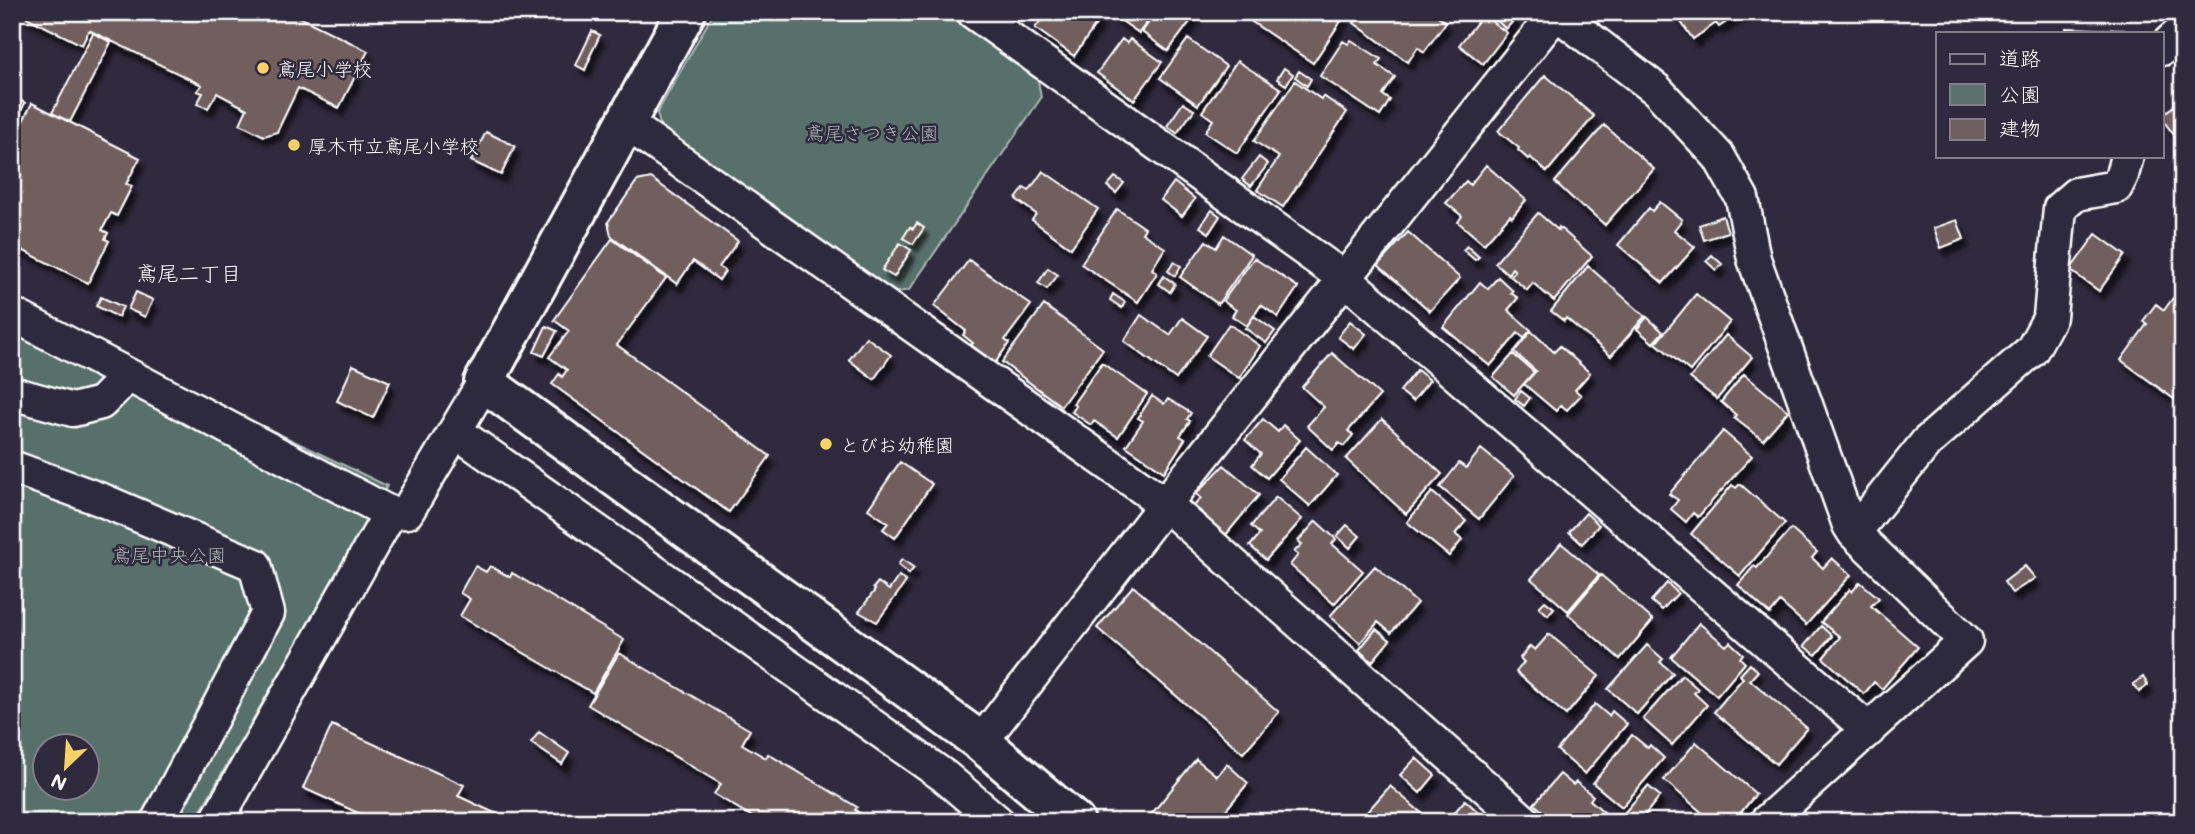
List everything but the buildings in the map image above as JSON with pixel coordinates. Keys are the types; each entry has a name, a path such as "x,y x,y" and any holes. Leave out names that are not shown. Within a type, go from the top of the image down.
{"street":[{"path":"12,314 390,513 407,512 484,382 686,12"},
{"path":"973,12 1344,278 1869,730"},
{"path":"981,741 1165,504 1556,13 1657,90 1719,157 1742,198 1754,259 1849,525 1854,533 1966,641 1766,822"},
{"path":"2164,47 2183,30"},
{"path":"626,123 1165,504 1525,822"},
{"path":"1854,533 1926,443 2032,350 2050,317 2060,208 2076,194 2116,187 2126,158"},
{"path":"12,393 73,410 101,403 128,375"},
{"path":"484,382 981,741 1075,822"},
{"path":"456,431 944,776 998,822"},
{"path":"12,467 102,500 255,565 268,613 157,822"},
{"path":"216,822 390,513"}],"green space":[{"name":"鳶尾さつき公園","path":"714,12 943,12 1038,80 1041,98 909,290 893,293 661,129 657,113"},
{"name":"鳶尾中央公園","path":"12,305 387,486 194,822 12,822"}],"place":[{"name":"鳶尾小学校","path":"263,68"},
{"name":"厚木市立鳶尾小学校","path":"294,145"},
{"name":"とびお幼稚園","path":"826,444"}],"district":[{"name":"鳶尾二丁目","path":"189,272"}]}
